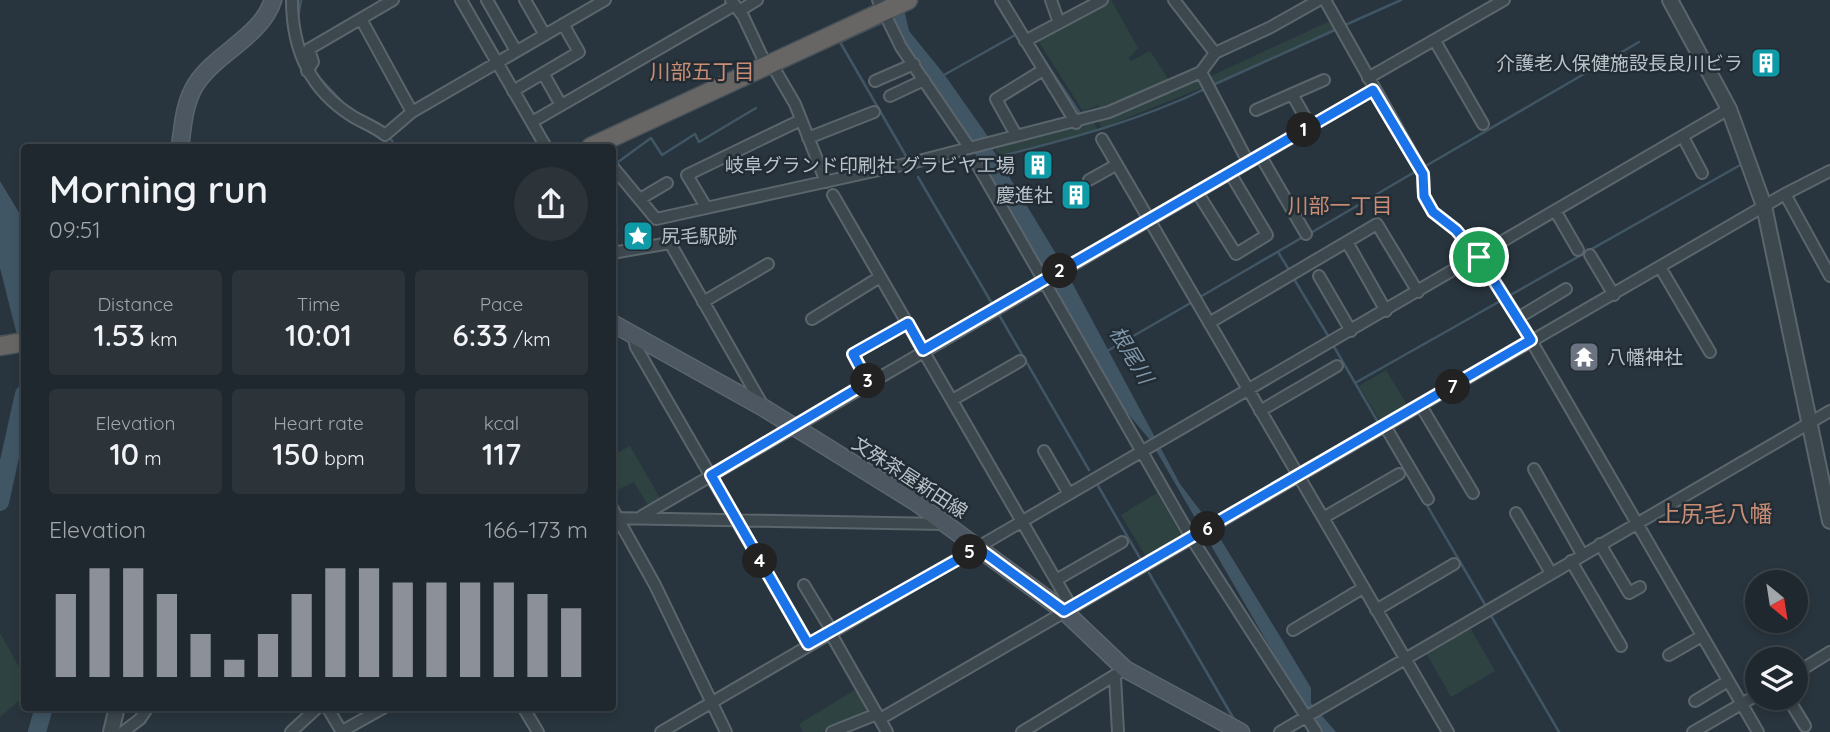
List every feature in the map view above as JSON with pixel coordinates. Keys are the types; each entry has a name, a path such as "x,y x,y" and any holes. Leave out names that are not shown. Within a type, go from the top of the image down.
{"highway":[{"path":"598,144 892,5"},
{"path":"0,346 21,342"}],"main road":[{"path":"180,144 185,109 196,84 215,63 265,19 273,0"},
{"name":"文殊茶屋新田線","path":"616,325 764,408 945,524 1068,609 1120,673 1241,732"}],"street":[{"path":"292,0 294,36 307,71 341,107 385,135 412,113 605,0"},
{"path":"307,71 313,62 309,49 393,0"},
{"path":"461,0 544,144"},
{"path":"487,0 516,51"},
{"path":"525,0 545,35"},
{"path":"532,122 734,5 757,0"},
{"path":"1001,0 1076,123"},
{"path":"1051,0 1059,23"},
{"path":"1025,41 1102,0"},
{"path":"1174,0 1215,52"},
{"path":"616,171 656,219 1076,123 1134,103 1201,72 1215,52 1319,0"},
{"path":"1325,0 1373,90 1423,174 1424,196 1433,212 1456,230 1479,257 1518,318 1758,732"},
{"path":"1368,78 1504,0"},
{"path":"1670,0 1729,109 1764,206 1807,425 1830,521"},
{"path":"734,5 801,120 826,182"},
{"path":"892,5 896,38 969,147"},
{"path":"361,19 412,113"},
{"path":"513,91 579,52 563,24"},
{"path":"1435,41 1483,124"},
{"path":"875,81 914,64"},
{"path":"1016,135 996,99 1044,70"},
{"path":"1201,72 1248,162"},
{"path":"543,73 561,105"},
{"path":"890,96 924,80"},
{"path":"1256,110 1324,80"},
{"path":"642,516 1373,90"},
{"path":"1292,94 1310,126"},
{"path":"662,732 808,644 832,633 1146,448 1249,391 1729,109"},
{"path":"808,138 874,112"},
{"path":"706,207 687,175 801,120"},
{"path":"1683,137 1702,173"},
{"path":"1101,139 1448,732"},
{"path":"1260,155 1306,233"},
{"path":"1089,180 1116,165"},
{"path":"978,166 1196,536 1316,732"},
{"path":"832,732 878,716 1196,536 1764,206 1830,171"},
{"path":"1197,192 1236,254 1267,235 1230,173"},
{"path":"640,199 667,183"},
{"path":"1785,194 1830,276"},
{"path":"833,195 954,400 1056,580 1068,609"},
{"path":"1556,212 1578,250"},
{"path":"1209,323 1377,224 1418,292"},
{"path":"1347,242 1386,311"},
{"path":"616,252 670,243 764,408"},
{"path":"1590,255 1614,295"},
{"path":"704,302 768,264"},
{"path":"1660,267 1710,352"},
{"path":"1319,276 1351,331"},
{"path":"812,319 880,277"},
{"path":"1518,318 1566,289"},
{"path":"868,382 853,354 908,323"},
{"path":"633,335 636,347 808,644"},
{"path":"954,400 1020,361"},
{"path":"1260,411 1336,366"},
{"path":"1421,406 1472,493"},
{"path":"1280,732 1404,657 1830,411"},
{"path":"1385,426 1428,499"},
{"path":"1044,451 1069,494"},
{"path":"1534,469 1582,554"},
{"path":"1323,518 1399,474"},
{"path":"1516,513 1551,573"},
{"path":"726,732 617,518 642,516 945,524"},
{"path":"1056,580 1122,542"},
{"path":"1600,544 1629,593 1640,587"},
{"path":"1571,561 1621,646"},
{"path":"1376,610 1454,564"},
{"path":"804,585 887,732"},
{"path":"1293,630 1363,589"},
{"path":"1668,655 1702,636"},
{"path":"1808,666 1830,652"},
{"path":"1022,732 1120,673"},
{"path":"1118,732 1120,673"},
{"path":"1695,701 1728,681"},
{"path":"1693,732 1745,703"},
{"path":"1795,710 1805,726"},
{"path":"111,732 116,711"},
{"path":"123,732 140,719 145,711"},
{"path":"290,732 314,711"},
{"path":"329,711 340,731 378,711"},
{"path":"525,711 538,732"}],"green space":[{"path":"1111,0 1138,48 1129,58 1131,61 1150,51 1172,85 1102,113 1098,105 1083,111 1037,39"},
{"path":"1332,20 1337,28 1209,86 1205,79"},
{"path":"1199,75 1206,86 1102,128 1097,119"},
{"path":"1093,120 1097,130 1000,155 991,145"},
{"path":"1386,370 1409,408 1382,424 1359,386"},
{"path":"630,446 661,500 649,507 634,482 616,491 616,454"},
{"path":"1157,493 1183,539 1148,560 1121,515"},
{"path":"1469,626 1495,671 1451,697 1425,651"},
{"path":"0,633 21,671 21,699 0,717"},
{"path":"858,688 870,713 822,732 803,732 799,724"}],"water":[{"path":"904,9 909,31 944,74 989,138 971,144 903,46 890,16"},
{"path":"990,145 1061,262 1180,484 1215,530 1311,688 1311,703 1336,732 1319,732 1150,440 1115,398 973,150"},
{"path":"0,181 21,216 21,334 17,335 0,268"}],"waterway":[{"path":"298,17 301,0"},
{"path":"1343,26 1401,0"},
{"path":"881,23 840,42 906,156"},
{"path":"1213,85 1337,29"},
{"path":"944,75 1017,34"},
{"path":"1424,167 1639,42"},
{"path":"1044,60 1081,115"},
{"path":"317,75 346,106"},
{"path":"997,157 1130,120 1207,88"},
{"path":"616,164 651,138 662,155 695,134 699,142 756,108"},
{"path":"388,135 394,144"},
{"path":"1507,297 1742,164"},
{"path":"1309,234 1418,170"},
{"path":"918,177 994,307"},
{"path":"1200,297 1303,237"},
{"path":"1278,252 1291,273"},
{"path":"1294,279 1330,339"},
{"path":"1355,383 1502,300"},
{"name":"根尾川","path":"1109,350 1194,301"},
{"path":"998,313 1089,470"},
{"path":"1333,345 1379,424"},
{"path":"0,502 21,408"},
{"path":"1097,484 1141,560"},
{"path":"1425,502 1487,608"},
{"path":"1149,573 1235,721"},
{"path":"1490,614 1559,732"},
{"path":"37,732 43,711"}],"place":[{"name":"介護老人保健施設長良川ビラ","path":"1766,63"},
{"name":"岐阜グランド印刷社 グラビヤ工場","path":"1038,165"},
{"name":"慶進社","path":"1076,195"},
{"name":"尻毛駅跡","path":"638,236"},
{"name":"八幡神社","path":"1584,357"}],"district":[{"name":"川部五丁目","path":"702,72"},
{"name":"川部一丁目","path":"1340,206"},
{"name":"上尻毛八幡","path":"1715,514"}],"route":[{"path":"1373,90 1423,174 1424,196 1433,212 1456,230 1479,257 1531,340 1064,611 978,548 831,634 808,644 711,475 868,382 853,354 908,323 923,350 1373,90"}]}
